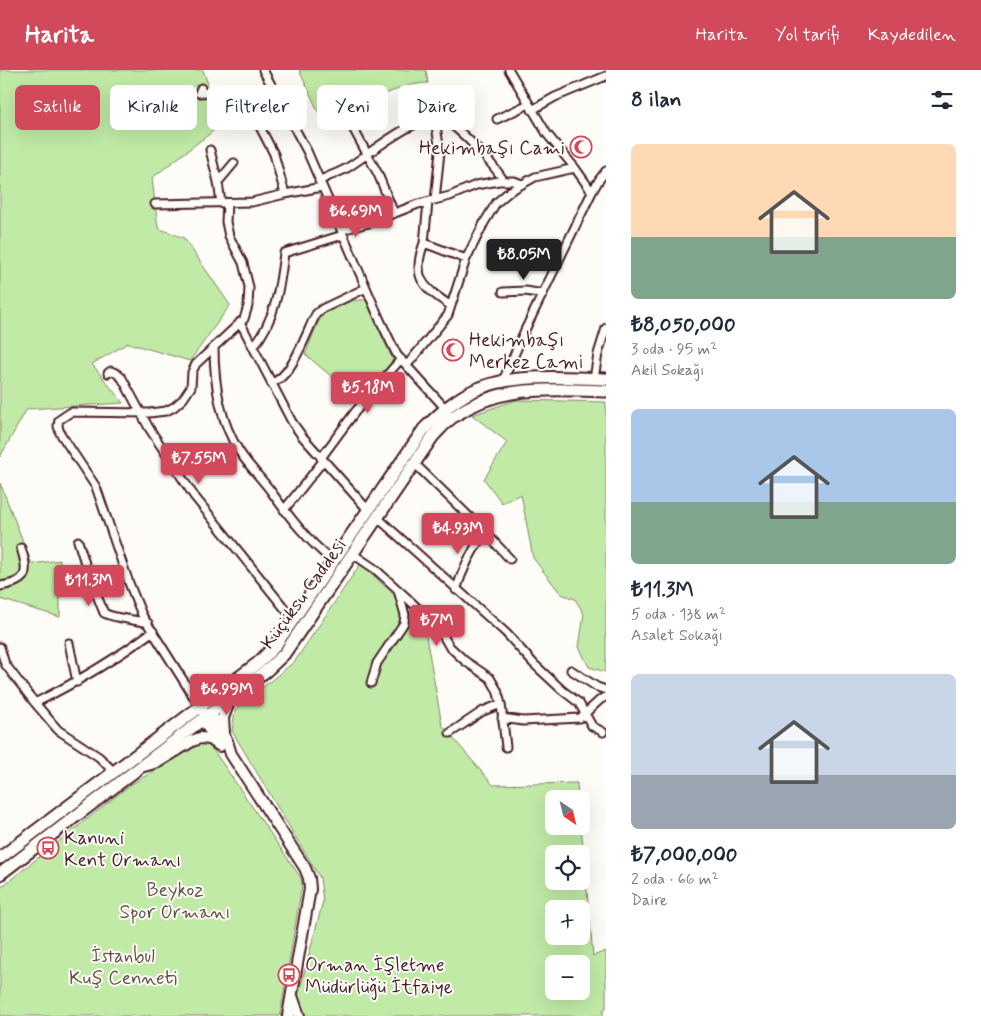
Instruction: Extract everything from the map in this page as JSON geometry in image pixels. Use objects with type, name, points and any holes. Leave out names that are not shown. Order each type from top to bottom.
[{"type":"main road","name":"Küçüksu Caddesi","points":[[0,858],[140,766],[203,712],[244,681],[247,671],[275,646],[334,562],[348,551],[373,514],[424,429],[449,413],[479,388],[512,380],[556,377],[598,383],[606,391]]},
{"type":"main road","points":[[500,395],[502,383]]},
{"type":"main road","name":"Küçüksu Caddesi","points":[[373,514],[415,464],[449,413],[484,399],[514,392],[598,383]]},
{"type":"main road","name":"Küçüksu Caddesi","points":[[0,874],[80,805],[114,772],[203,712],[230,699],[266,672],[284,654],[344,568],[348,551]]},
{"type":"main road","points":[[334,562],[344,568]]},
{"type":"street","points":[[263,70],[307,151],[380,320],[401,359],[449,413]]},
{"type":"street","points":[[510,70],[547,134],[592,192]]},
{"type":"street","points":[[497,119],[606,76]]},
{"type":"street","points":[[201,88],[200,93],[232,91],[241,94],[274,154],[285,194]]},
{"type":"street","points":[[353,130],[378,174],[394,213]]},
{"type":"street","points":[[155,204],[252,202],[320,184],[403,130]]},
{"type":"street","points":[[437,130],[440,152],[424,243],[419,258],[418,274],[424,284],[437,297],[451,306]]},
{"type":"street","points":[[458,130],[492,164],[504,181]]},
{"type":"street","points":[[210,150],[224,203],[229,236],[243,263],[249,287],[248,306],[244,318],[196,364],[192,372],[191,387],[174,407],[166,411],[142,413],[71,412],[59,420],[58,426],[60,433],[96,487],[129,583],[142,614],[203,712],[214,719],[223,743],[306,868],[310,889],[288,1016]]},
{"type":"street","points":[[218,182],[234,163]]},
{"type":"street","points":[[406,365],[448,315],[466,259],[496,203],[510,191],[534,177],[575,168]]},
{"type":"street","points":[[502,383],[592,192],[606,172]]},
{"type":"street","points":[[253,347],[270,322],[281,280],[284,254],[394,213],[476,186],[504,181],[514,181],[522,184]]},
{"type":"street","points":[[424,243],[466,259]]},
{"type":"street","points":[[271,383],[277,381],[287,370],[316,314],[322,309],[366,288]]},
{"type":"street","points":[[503,292],[543,294]]},
{"type":"street","points":[[240,322],[292,422],[322,459],[373,514],[506,633],[534,664],[579,703],[592,726],[603,732]]},
{"type":"street","points":[[598,383],[598,354],[606,328]]},
{"type":"street","points":[[214,347],[214,373],[221,405],[238,450],[305,537],[334,562]]},
{"type":"street","points":[[284,510],[360,406],[401,359]]},
{"type":"street","points":[[108,373],[111,371],[116,372],[122,378],[149,428],[194,496],[294,620]]},
{"type":"street","points":[[415,464],[510,559]]},
{"type":"street","points":[[456,590],[461,573],[472,549],[485,532]]},
{"type":"street","points":[[78,541],[104,613],[110,616],[148,623]]},
{"type":"street","points":[[0,586],[18,582],[24,576],[27,566],[21,548]]},
{"type":"street","points":[[348,551],[375,569],[398,589],[440,630],[449,646],[465,661],[490,678],[497,690],[506,747]]},
{"type":"street","points":[[371,682],[377,663],[404,623],[405,615],[398,589]]},
{"type":"street","points":[[36,703],[77,682],[127,651],[153,631]]},
{"type":"street","points":[[69,643],[77,682]]},
{"type":"street","points":[[0,647],[5,664],[58,730],[99,757],[114,772]]},
{"type":"street","points":[[571,670],[597,687],[606,690]]},
{"type":"street","points":[[502,718],[523,721],[580,718],[601,699],[606,697]]},
{"type":"street","points":[[223,743],[222,724],[225,708],[230,699]]},
{"type":"street","points":[[450,733],[483,710],[500,704]]},
{"type":"street","points":[[140,766],[158,762],[200,738],[223,743]]},
{"type":"street","points":[[292,995],[299,1016]]},
{"type":"green space","points":[[0,70],[203,70],[208,85],[207,130],[214,130],[152,178],[158,228],[184,238],[230,305],[190,361],[128,343],[92,364],[123,403],[27,409],[0,457]]},
{"type":"green space","points":[[299,70],[426,70],[428,83],[398,85],[398,89],[388,93],[388,85],[317,85],[317,109]]},
{"type":"green space","points":[[366,300],[393,360],[359,400],[305,354],[323,314],[338,304]]},
{"type":"green space","points":[[516,400],[606,402],[606,672],[589,667],[579,647],[584,614],[575,599],[561,594],[533,558],[521,494],[502,503],[484,479],[507,442],[472,415]]},
{"type":"green space","points":[[0,483],[32,564],[60,560],[60,617],[0,599]]},
{"type":"green space","points":[[361,563],[424,625],[442,725],[493,785],[577,783],[577,790],[545,790],[545,835],[582,835],[583,845],[545,845],[545,890],[587,890],[588,900],[545,900],[545,945],[590,945],[590,924],[593,956],[606,951],[606,1008],[603,1010],[603,1016],[305,1016],[298,996],[323,901],[320,878],[232,731],[235,710],[295,661]]},
{"type":"green space","name":"Beykoz Spor Ormanı","points":[[200,744],[208,745],[214,751],[301,878],[302,885],[280,1016],[0,1016],[0,888],[130,785]]},
{"type":"place","name":"Hekimbaşı Cami","points":[[581,147]]},
{"type":"place","name":"Hekimbaşı Merkez Cami","points":[[453,350]]},
{"type":"place","name":"Kanuni Kent Ormanı","points":[[48,848]]},
{"type":"place","name":"Orman İşletme Müdürlüğü İtfaiye","points":[[289,975]]},
{"type":"park label","name":"İstanbul Kuş Cenneti","points":[[123,966]]}]
